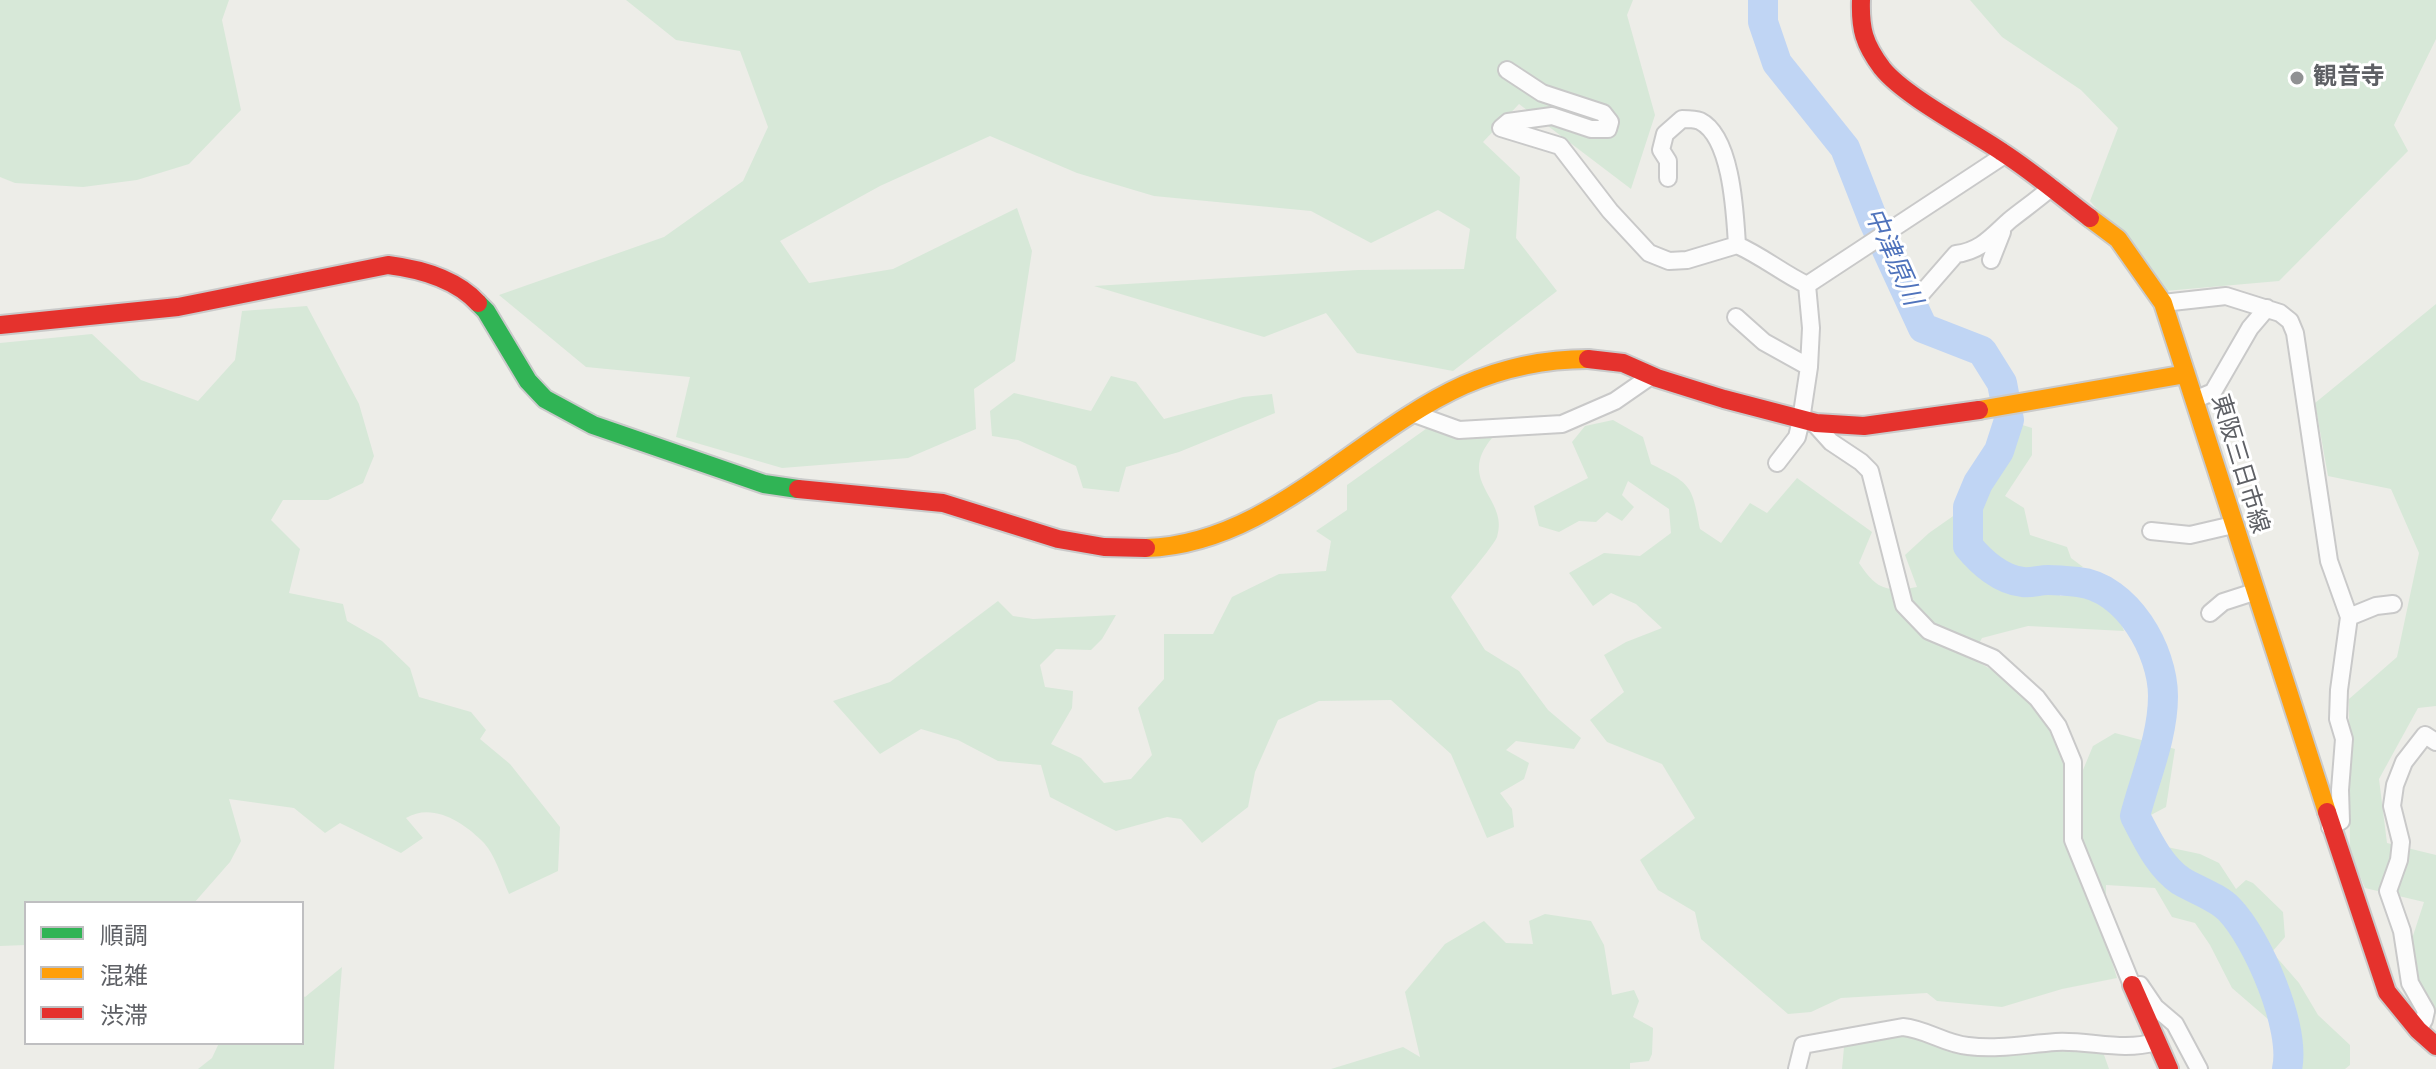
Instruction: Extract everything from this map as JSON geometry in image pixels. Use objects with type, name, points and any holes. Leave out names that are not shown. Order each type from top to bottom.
[{"type":"street","name":"東阪三日市線","points":[[1861,0],[1863,37],[1883,69],[1906,89],[2052,187],[2118,239],[2163,303],[2330,827],[2387,992],[2418,1030],[2436,1046]]},
{"type":"street","points":[[1507,70],[1542,93],[1603,113],[1610,122],[1608,129],[1591,129],[1552,116],[1508,122],[1501,128],[1560,146],[1610,211],[1649,253],[1669,261],[1687,260],[1737,245],[1807,285]]},
{"type":"street","points":[[1668,178],[1668,161],[1661,150],[1665,134],[1682,119],[1698,120],[1710,128],[1721,144],[1735,208],[1737,245]]},
{"type":"street","points":[[1807,285],[2006,154]]},
{"type":"street","points":[[1922,293],[1956,254],[1977,248],[2052,187]]},
{"type":"street","points":[[1991,260],[2002,230]]},
{"type":"street","points":[[0,325],[178,307],[358,269],[388,265],[415,268],[467,291],[486,311],[528,381],[557,407],[593,425],[764,484],[791,490],[940,503],[1038,534],[1095,545],[1172,547],[1218,534],[1283,499],[1412,413],[1460,388],[1534,364],[1604,359],[1651,376],[1807,421],[1866,426],[1978,411],[2186,374]]},
{"type":"street","points":[[1777,463],[1807,421],[1811,328],[1807,285]]},
{"type":"street","points":[[2163,303],[2226,296],[2267,308],[2290,321],[2297,342],[2329,561],[2349,617],[2339,690],[2338,719],[2344,739],[2340,790],[2342,811],[2341,821],[2330,827]]},
{"type":"street","points":[[2194,400],[2213,392],[2250,328],[2267,308]]},
{"type":"street","points":[[1736,317],[1764,342],[1809,367]]},
{"type":"street","points":[[1412,413],[1459,430],[1562,424],[1615,401],[1651,376]]},
{"type":"street","points":[[1807,421],[1870,471],[1904,605],[1929,631],[1993,658],[2037,698],[2058,726],[2073,762],[2073,840],[2155,1042],[2169,1069]]},
{"type":"street","points":[[2151,531],[2190,535],[2233,525]]},
{"type":"street","points":[[2210,613],[2223,602],[2254,592]]},
{"type":"street","points":[[2349,617],[2376,606],[2393,604]]},
{"type":"street","points":[[2418,1030],[2426,1011],[2410,983],[2402,931],[2388,891],[2399,860],[2401,842],[2392,806],[2395,785],[2404,762],[2425,735],[2436,742]]},
{"type":"street","points":[[2132,985],[2140,985],[2155,1007],[2175,1024],[2199,1069]]},
{"type":"street","points":[[1797,1069],[1803,1045],[1903,1027],[1917,1028],[1967,1046],[2008,1048],[2058,1042],[2142,1046],[2155,1042]]},
{"type":"green space","points":[[0,0],[229,0],[222,20],[241,110],[189,164],[137,180],[83,187],[15,183],[0,177]]},
{"type":"green space","points":[[626,0],[1633,0],[1627,15],[1655,115],[1631,189],[1519,104],[1483,142],[1520,177],[1516,238],[1557,291],[1453,371],[1357,353],[1326,313],[1264,337],[1094,286],[1358,270],[1464,269],[1470,229],[1438,210],[1371,243],[1311,211],[1154,196],[1077,173],[990,136],[880,186],[780,241],[809,283],[893,269],[1017,208],[1032,251],[1015,361],[974,389],[976,429],[908,458],[782,468],[676,437],[690,377],[586,367],[499,295],[664,237],[743,181],[768,127],[740,51],[676,40]]},
{"type":"green space","points":[[1970,0],[2436,0],[2436,39],[2394,125],[2408,151],[2279,281],[2165,291],[2090,201],[2118,128],[2081,90],[2002,37]]},
{"type":"green space","points":[[2436,304],[2436,706],[2418,708],[2379,779],[2387,843],[2436,855],[2436,1014],[2430,1010],[2408,951],[2424,902],[2365,888],[2350,852],[2349,699],[2397,657],[2419,553],[2391,489],[2328,476],[2315,403]]},
{"type":"green space","points":[[307,306],[359,404],[374,456],[363,483],[328,500],[283,500],[271,520],[300,549],[289,593],[343,604],[347,621],[382,641],[410,668],[419,697],[471,712],[486,730],[480,739],[510,764],[560,827],[558,871],[509,894],[484,843],[467,828],[437,813],[426,812],[406,818],[423,838],[401,853],[340,823],[325,833],[294,808],[229,799],[241,841],[230,862],[196,901],[24,901],[24,945],[0,946],[0,343],[92,334],[141,380],[198,401],[235,360],[242,311]]},
{"type":"green space","points":[[1111,376],[1136,382],[1164,419],[1243,397],[1272,394],[1275,413],[1179,452],[1126,467],[1119,492],[1083,488],[1076,466],[1018,440],[992,436],[990,411],[1014,393],[1091,411]]},
{"type":"green space","points":[[1613,420],[1643,437],[1651,464],[1688,487],[1700,529],[1721,543],[1750,503],[1767,513],[1797,478],[1872,532],[1859,563],[1871,579],[1890,589],[1917,587],[1905,555],[1929,533],[1986,493],[2016,423],[2032,428],[2032,455],[2005,496],[2024,508],[2030,535],[2067,547],[2071,558],[2083,567],[2053,573],[2060,596],[2091,593],[2114,603],[2124,631],[2028,626],[1982,638],[1971,658],[2027,697],[2080,777],[2093,746],[2115,733],[2175,749],[2166,807],[2149,816],[2149,826],[2162,846],[2200,854],[2219,863],[2236,889],[2246,880],[2253,883],[2283,912],[2285,937],[2272,952],[2299,983],[2318,1015],[2350,1045],[2350,1065],[2345,1069],[2293,1069],[2291,1039],[2232,988],[2195,923],[2172,917],[2155,888],[2106,885],[2105,939],[2117,978],[2062,989],[2002,1007],[1937,1001],[1927,993],[1841,998],[1811,1012],[1788,1014],[1701,939],[1695,912],[1658,890],[1640,860],[1695,818],[1662,764],[1607,742],[1590,720],[1624,692],[1604,655],[1626,642],[1662,628],[1636,604],[1611,593],[1593,606],[1569,573],[1604,553],[1640,556],[1671,533],[1669,509],[1628,481],[1622,495],[1634,507],[1622,521],[1607,512],[1596,522],[1579,521],[1559,532],[1539,526],[1534,506],[1588,478],[1572,442],[1585,426]]},
{"type":"green space","points":[[1430,426],[1461,435],[1492,438],[1482,453],[1479,467],[1496,512],[1499,524],[1497,537],[1451,597],[1485,650],[1519,671],[1548,710],[1581,738],[1574,749],[1516,741],[1506,750],[1529,763],[1524,779],[1500,793],[1512,809],[1514,827],[1487,838],[1451,754],[1391,700],[1319,701],[1278,720],[1255,772],[1248,807],[1202,843],[1181,819],[1167,817],[1116,831],[1050,797],[1041,765],[998,761],[958,740],[921,729],[880,754],[833,701],[890,682],[998,601],[1013,616],[1033,619],[1116,615],[1102,639],[1091,650],[1056,649],[1040,665],[1045,687],[1073,691],[1072,708],[1051,744],[1081,758],[1104,783],[1131,779],[1152,755],[1138,708],[1164,679],[1164,634],[1213,634],[1232,597],[1279,574],[1326,571],[1331,541],[1316,531],[1347,510],[1347,485]]},
{"type":"green space","points":[[1545,914],[1591,921],[1604,945],[1612,995],[1634,990],[1639,1001],[1633,1017],[1653,1028],[1649,1061],[1630,1063],[1630,1069],[1331,1069],[1403,1047],[1420,1057],[1405,992],[1445,944],[1484,921],[1506,943],[1533,944],[1529,921]]},
{"type":"green space","points":[[342,967],[334,1069],[198,1069],[212,1058],[218,1045],[304,1045],[305,997]]},
{"type":"green space","points":[[1904,1032],[1929,1039],[1952,1053],[2022,1055],[2072,1048],[2103,1052],[2109,1069],[1842,1069],[1844,1047]]},
{"type":"waterway","name":"中津原川","points":[[1763,0],[1763,22],[1777,63],[1845,148],[1874,222],[1923,328],[1982,351],[2002,383],[2009,420],[1999,451],[1978,483],[1968,507],[1968,546],[1992,569],[2015,581],[2063,581],[2096,586],[2126,608],[2149,641],[2161,678],[2162,711],[2157,742],[2135,816],[2166,868],[2181,881],[2229,909],[2252,941],[2280,1008],[2286,1031],[2287,1069]]},
{"type":"traffic: fast","points":[[478,303],[486,311],[528,381],[545,399],[593,425],[764,484],[798,489]]},
{"type":"traffic: slow","points":[[2090,218],[2118,239],[2163,303],[2327,812]]},
{"type":"traffic: slow","points":[[1146,548],[1191,542],[1233,528],[1273,507],[1387,430],[1464,385],[1525,366],[1588,359]]},
{"type":"traffic: slow","points":[[1979,410],[2186,374]]},
{"type":"traffic: jam","points":[[1861,0],[1862,28],[1867,44],[1892,79],[2036,176],[2090,218]]},
{"type":"traffic: jam","points":[[0,325],[178,307],[388,265],[437,276],[478,303]]},
{"type":"traffic: jam","points":[[1588,359],[1623,363],[1657,378],[1724,399],[1816,423],[1864,426],[1979,410]]},
{"type":"traffic: jam","points":[[798,489],[943,503],[1058,539],[1104,547],[1146,548]]},
{"type":"traffic: jam","points":[[2327,812],[2387,992],[2418,1030],[2436,1046]]},
{"type":"traffic: jam","points":[[2132,985],[2169,1069]]},
{"type":"place","name":"観音寺","points":[[2297,78]]}]
